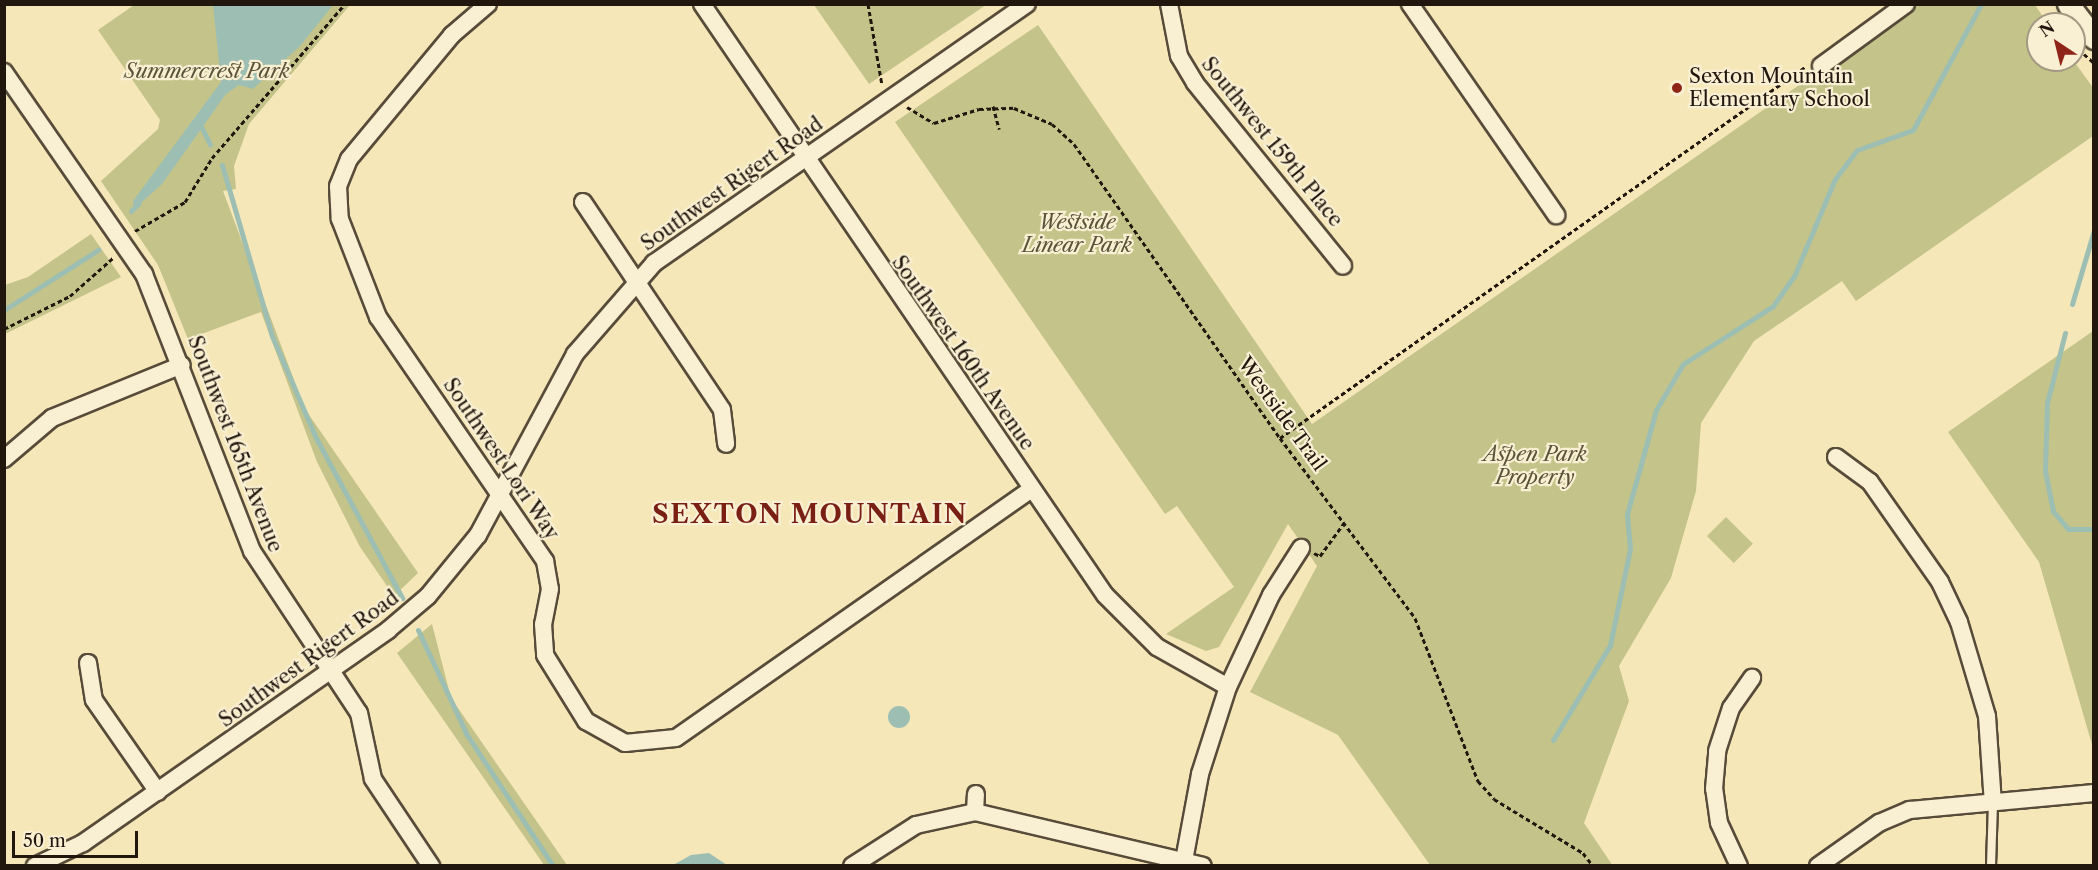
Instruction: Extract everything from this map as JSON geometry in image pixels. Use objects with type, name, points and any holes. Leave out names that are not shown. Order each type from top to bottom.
[{"type":"street","name":"Southwest Lori Way","points":[[488,4],[452,35],[349,159],[338,186],[340,219],[378,317],[503,496],[545,561],[550,589],[543,624],[545,655],[556,676],[598,731],[640,745],[676,738],[1032,489]]},
{"type":"street","name":"Southwest 160th Avenue","points":[[702,4],[803,158],[1105,595],[1157,647],[1228,687]]},
{"type":"street","name":"Southwest Rigert Road","points":[[35,866],[83,843],[158,792],[331,672],[428,596],[503,496],[569,363],[637,281],[687,237],[1027,4]]},
{"type":"street","name":"Southwest 159th Place","points":[[1169,4],[1179,56],[1195,83],[1343,266]]},
{"type":"street","points":[[1410,4],[1556,215]]},
{"type":"street","points":[[1813,66],[1906,4]]},
{"type":"street","points":[[2068,4],[2094,38]]},
{"type":"street","name":"Southwest 165th Avenue","points":[[4,72],[144,274],[182,365],[252,551],[359,712],[373,780],[431,866]]},
{"type":"street","points":[[582,202],[722,410],[726,444]]},
{"type":"street","points":[[4,459],[52,418],[182,365]]},
{"type":"street","points":[[1836,457],[1870,482],[1940,582],[1959,622],[1987,716],[1993,803]]},
{"type":"street","points":[[1184,864],[1200,774],[1228,687],[1271,595],[1301,548]]},
{"type":"street","points":[[88,663],[94,700],[158,792]]},
{"type":"street","points":[[1739,866],[1719,823],[1714,789],[1718,751],[1731,708],[1752,678]]},
{"type":"street","points":[[1818,866],[1880,824],[1910,810],[2094,793]]},
{"type":"street","points":[[975,812],[976,794]]},
{"type":"street","points":[[852,866],[916,825],[975,812],[1184,864],[1203,866]]},
{"type":"lane","points":[[1991,866],[1993,803]]},
{"type":"path","points":[[132,232],[185,202],[212,158],[345,4]]},
{"type":"path","points":[[868,4],[884,84],[872,91],[881,104]]},
{"type":"path","points":[[1280,438],[1813,66]]},
{"type":"path","name":"Westside Trail","points":[[881,104],[890,117],[908,107],[919,119],[934,123],[993,106],[1040,117],[1074,144],[1280,438],[1344,523],[1427,641],[1478,781],[1527,822],[1572,847],[1593,866]]},
{"type":"path","points":[[993,106],[999,129]]},
{"type":"path","points":[[4,329],[64,299],[111,260]]},
{"type":"path","points":[[1301,548],[1320,556],[1344,523]]},
{"type":"green space","name":"Summercrest Park","points":[[134,5],[350,5],[249,124],[234,166],[236,189],[223,191],[305,409],[418,573],[394,596],[360,547],[317,462],[261,312],[188,339],[158,265],[101,181],[158,129],[160,120],[98,30]]},
{"type":"green space","points":[[814,5],[986,5],[869,84]]},
{"type":"green space","points":[[1914,5],[2035,5],[2040,12],[2026,12],[2026,72],[2082,72],[2094,89],[2093,136],[1856,301],[1842,281],[1754,341],[1701,423],[1696,491],[1671,578],[1619,666],[1629,701],[1584,823],[1613,866],[1430,865],[1338,735],[1250,692],[1317,566],[1288,524],[1219,647],[1206,651],[1166,634],[1234,587],[1177,506],[1165,514],[895,122],[1038,25],[1312,424]]},
{"type":"green space","points":[[91,234],[121,277],[5,334],[5,285],[28,277]]},
{"type":"green space","points":[[2093,331],[2093,748],[2039,562],[1948,432]]},
{"type":"green space","points":[[1726,517],[1753,544],[1734,563],[1707,536]]},
{"type":"green space","points":[[432,624],[451,698],[567,865],[544,865],[397,653]]},
{"type":"water","points":[[213,5],[333,5],[300,46],[253,89],[239,85],[226,94],[162,184],[134,209],[133,201],[221,82]]},
{"type":"water","points":[[899,706],[907,709],[910,717],[907,725],[899,728],[891,725],[888,717],[891,709]]},
{"type":"water","points":[[709,853],[727,865],[673,865],[691,855]]},
{"type":"waterway","points":[[1553,740],[1610,645],[1630,549],[1627,514],[1656,410],[1683,364],[1773,306],[1795,274],[1835,179],[1857,150],[1913,130],[1981,4]]},
{"type":"waterway","points":[[199,122],[210,145]]},
{"type":"waterway","points":[[222,165],[272,336],[316,438],[402,598]]},
{"type":"waterway","points":[[131,211],[139,203]]},
{"type":"waterway","points":[[2072,304],[2094,230]]},
{"type":"waterway","points":[[4,310],[98,250]]},
{"type":"waterway","points":[[2065,333],[2047,403],[2045,471],[2053,511],[2068,529],[2094,529]]},
{"type":"waterway","points":[[418,630],[467,735],[553,866]]},
{"type":"place","name":"Sexton Mountain Elementary School","points":[[1677,88]]},
{"type":"district","name":"SEXTON MOUNTAIN","points":[[810,515]]},
{"type":"park label","name":"Westside Linear Park","points":[[1077,234]]},
{"type":"park label","name":"Aspen Park Property","points":[[1535,466]]}]
